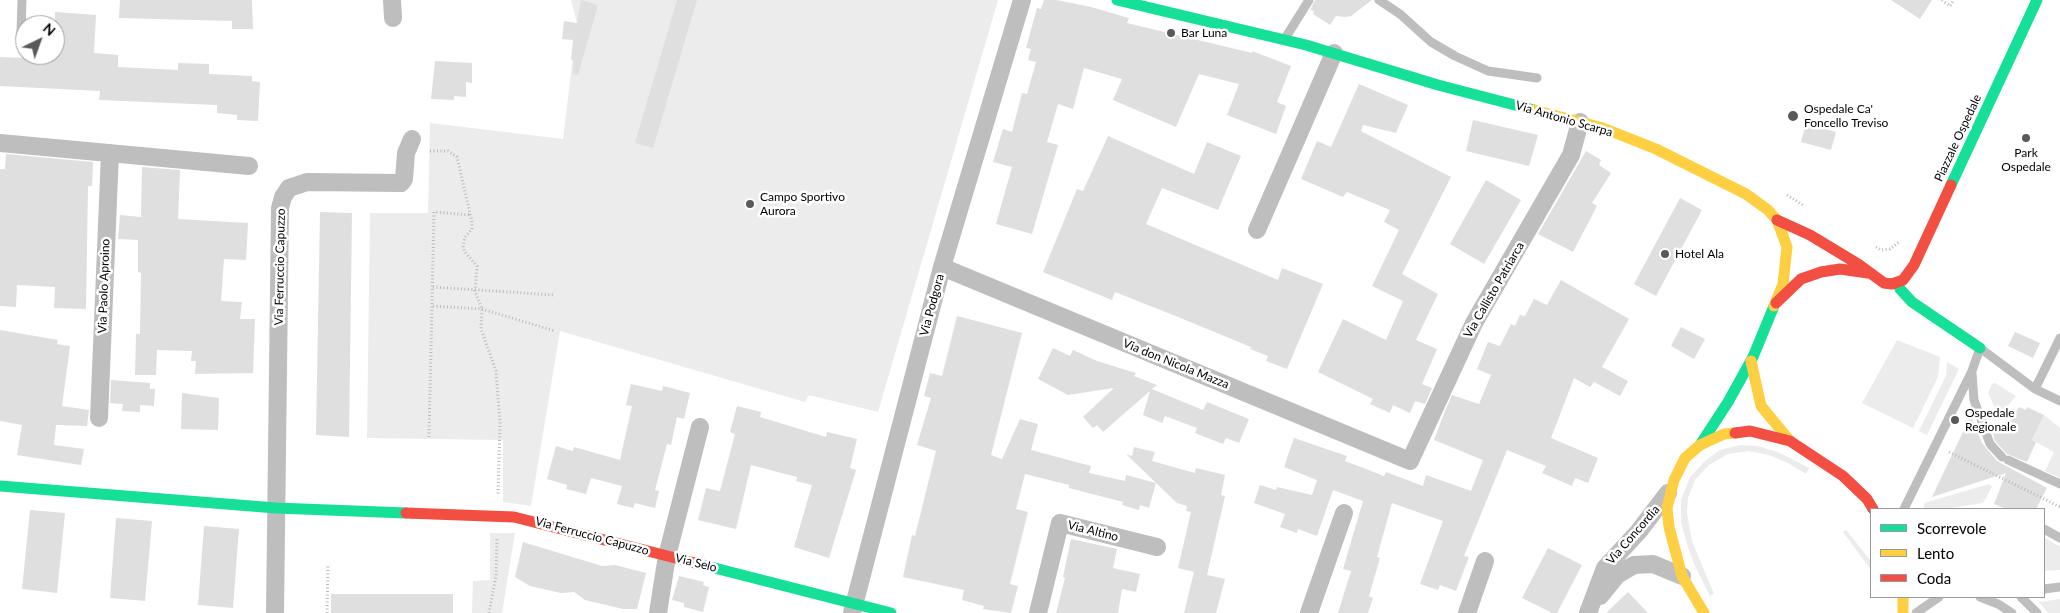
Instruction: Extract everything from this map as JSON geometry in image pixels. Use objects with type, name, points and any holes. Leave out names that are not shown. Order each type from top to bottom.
[{"type":"street","points":[[392,0],[393,18]]},
{"type":"street","name":"Via Podgora","points":[[853,608],[942,268],[1022,0]]},
{"type":"street","name":"Via Antonio Scarpa","points":[[1117,0],[1148,10],[1284,39],[1438,85],[1580,122],[1641,143],[1700,171],[1746,194],[1768,210],[1777,220]]},
{"type":"street","name":"Piazzale Ospedale","points":[[1898,283],[1908,276],[1914,265],[2037,0]]},
{"type":"street","points":[[1257,230],[1334,53]]},
{"type":"street","name":"Via Callisto Patriarca","points":[[1410,461],[1474,323],[1571,155],[1580,122]]},
{"type":"street","name":"Via Ferruccio Capuzzo","points":[[276,508],[280,208],[283,197],[289,188],[307,182],[401,183],[404,179],[406,153],[412,139]]},
{"type":"street","points":[[0,143],[249,166]]},
{"type":"street","name":"Via Paolo Aproino","points":[[99,418],[110,153]]},
{"type":"street","points":[[1777,220],[1810,235],[1858,264],[1868,274],[1884,283],[1898,283],[1900,289],[1912,302],[1980,348]]},
{"type":"street","points":[[1704,613],[1682,576],[1669,527],[1667,508],[1671,488],[1685,458],[1700,445],[1728,402],[1751,361],[1776,303],[1783,284],[1787,247],[1777,220]]},
{"type":"street","points":[[1787,247],[1798,239],[1810,235]]},
{"type":"street","name":"Via don Nicola Mazza","points":[[942,268],[1410,461]]},
{"type":"street","points":[[1776,303],[1801,279],[1820,272],[1840,269],[1868,274]]},
{"type":"street","points":[[1751,361],[1761,406],[1773,423],[1790,441],[1843,476],[1867,499],[1872,508]]},
{"type":"street","name":"Via Selo","points":[[700,427],[667,556],[853,608]]},
{"type":"street","points":[[1700,445],[1724,434],[1750,431],[1790,441]]},
{"type":"street","name":"Via Ferruccio Capuzzo","points":[[0,486],[276,508],[514,517],[667,556]]},
{"type":"street","name":"Via Concordia","points":[[1588,613],[1606,568],[1654,514],[1671,488]]},
{"type":"street","points":[[275,613],[276,508]]},
{"type":"street","points":[[1310,613],[1344,513]]},
{"type":"street","name":"Via Altino","points":[[1038,613],[1060,523],[1157,547]]},
{"type":"street","points":[[658,613],[667,556]]},
{"type":"street","points":[[1467,613],[1485,561]]},
{"type":"street","name":"Via Concordia","points":[[1588,613],[1618,575],[1634,565],[1653,564],[1682,576]]},
{"type":"street","points":[[1903,598],[1903,613]]},
{"type":"street","points":[[853,608],[891,613]]},
{"type":"lane","points":[[22,0],[22,15]]},
{"type":"lane","points":[[1284,39],[1309,0]]},
{"type":"lane","points":[[1379,0],[1400,14],[1431,42],[1455,56],[1488,71],[1537,78]]},
{"type":"lane","points":[[2035,389],[2060,338]]},
{"type":"lane","points":[[1904,508],[1972,371],[1980,348],[2035,389],[2060,401]]},
{"type":"lane","points":[[1972,371],[1974,400],[1990,444],[2005,459],[2060,484]]},
{"type":"lane","points":[[2045,530],[2060,538]]},
{"type":"lane","points":[[2045,589],[2060,587]]},
{"type":"lane","points":[[1916,613],[1938,598]]},
{"type":"lane","points":[[1983,598],[1998,604],[2012,613]]},
{"type":"lane","points":[[2023,598],[2037,613]]},
{"type":"path","points":[[1942,0],[1950,6],[1954,0]]},
{"type":"path","points":[[430,151],[448,151],[457,157],[473,226],[463,241],[463,246],[464,251],[478,266],[475,291],[482,308],[481,329],[497,376],[500,423],[498,495]]},
{"type":"path","points":[[429,437],[434,212],[470,215]]},
{"type":"path","points":[[433,287],[554,295]]},
{"type":"path","points":[[433,306],[482,308],[555,331]]},
{"type":"path","points":[[1946,450],[2060,507]]},
{"type":"path","points":[[489,613],[496,576],[497,538]]},
{"type":"path","points":[[327,613],[328,564]]},
{"type":"shaded area","name":"Campo Sportivo Aurora","points":[[571,0],[998,0],[878,412],[809,395],[805,402],[560,331],[531,506],[503,502],[503,440],[367,438],[370,213],[428,213],[430,123],[563,139],[577,23]]},
{"type":"shaded area","points":[[1897,340],[1940,357],[1938,377],[1913,428],[1862,403]]},
{"type":"shaded area","points":[[1947,362],[1959,369],[1927,435],[1919,431],[1946,376]]},
{"type":"shaded area","points":[[1995,383],[2016,396],[1999,416],[1988,393],[1992,384]]},
{"type":"shaded area","points":[[2044,415],[2060,428],[2060,478],[2045,471],[2054,452],[2032,440]]},
{"type":"shaded area","points":[[1740,445],[1758,446],[1780,453],[1809,468],[1806,474],[1788,463],[1769,455],[1749,451],[1728,454],[1709,465],[1695,480],[1688,498],[1687,513],[1692,541],[1714,594],[1710,596],[1694,564],[1686,541],[1681,522],[1681,500],[1690,477],[1705,461],[1720,450]]},
{"type":"shaded area","points":[[1989,484],[1992,487],[1983,503],[1950,508],[1924,508],[1924,503]]},
{"type":"shaded area","points":[[1846,530],[1870,560],[1870,569],[1843,532]]},
{"type":"shaded area","points":[[490,533],[515,533],[502,613],[472,613],[473,581],[490,580]]},
{"type":"shaded area","points":[[2045,538],[2060,547],[2060,570],[2045,571]]},
{"type":"shaded area","points":[[2060,599],[2060,613],[2048,613],[2039,602]]},
{"type":"building","points":[[120,0],[252,0],[253,29],[232,29],[232,21],[119,18]]},
{"type":"building","points":[[581,0],[598,5],[578,75],[573,74],[573,60],[571,60],[573,40],[562,39],[564,21],[577,23]]},
{"type":"building","points":[[677,0],[697,0],[653,148],[635,143]]},
{"type":"building","points":[[1044,0],[1057,0],[1091,7],[1129,18],[1127,23],[1252,53],[1252,51],[1291,66],[1277,102],[1286,106],[1276,134],[1227,115],[1239,84],[1199,74],[1176,127],[1113,100],[1122,79],[1084,68],[1073,109],[1058,104],[1047,142],[1058,145],[1032,234],[996,224],[1012,167],[993,162],[1003,129],[1012,132],[1022,93],[1027,94],[1036,62],[1028,60],[1031,49],[1026,48],[1037,8],[1041,9]]},
{"type":"building","points":[[1315,0],[1372,0],[1351,16],[1336,16],[1330,25],[1313,14],[1314,11],[1310,10]]},
{"type":"building","points":[[1891,0],[1932,0],[1920,19]]},
{"type":"building","points":[[55,12],[96,15],[94,53],[118,55],[118,67],[178,70],[178,63],[209,64],[209,74],[252,76],[252,81],[260,82],[258,121],[237,120],[237,115],[217,113],[217,105],[99,100],[100,91],[0,86],[0,57],[15,58],[15,65],[65,65],[65,15],[55,15]]},
{"type":"building","points":[[435,61],[472,63],[472,83],[466,82],[466,97],[454,96],[454,100],[431,99]]},
{"type":"building","points":[[1359,84],[1408,105],[1396,133],[1363,125],[1361,131],[1451,177],[1402,274],[1438,294],[1416,340],[1437,349],[1422,384],[1432,388],[1425,404],[1415,401],[1410,413],[1393,405],[1390,413],[1370,404],[1373,399],[1318,372],[1343,319],[1386,340],[1403,301],[1372,286],[1399,230],[1384,222],[1390,210],[1347,192],[1343,197],[1301,179],[1317,141],[1331,147]]},
{"type":"building","points":[[1473,120],[1538,135],[1529,166],[1466,151]]},
{"type":"building","points":[[1806,124],[1836,132],[1831,150],[1801,142]]},
{"type":"building","points":[[1108,136],[1194,174],[1207,142],[1241,156],[1218,210],[1162,188],[1146,224],[1278,280],[1282,268],[1323,284],[1287,369],[1266,361],[1268,356],[1250,349],[1251,347],[1178,317],[1115,292],[1112,300],[1043,272],[1077,189],[1083,191]]},
{"type":"building","points":[[1586,151],[1601,160],[1599,165],[1611,173],[1592,203],[1597,206],[1573,252],[1538,234]]},
{"type":"building","points":[[6,154],[93,162],[92,186],[88,186],[86,309],[54,308],[55,287],[17,285],[16,307],[0,306],[0,169],[5,169]]},
{"type":"building","points":[[142,167],[180,170],[178,219],[248,223],[246,260],[224,259],[221,301],[242,302],[240,319],[255,319],[253,373],[195,374],[196,361],[191,361],[192,351],[157,350],[156,375],[135,375],[136,334],[140,334],[141,273],[138,272],[138,240],[118,239],[120,215],[141,217]]},
{"type":"building","points":[[1486,180],[1521,200],[1484,264],[1450,244]]},
{"type":"building","points":[[1680,198],[1702,210],[1656,296],[1634,284]]},
{"type":"building","points":[[320,212],[352,213],[349,437],[316,435]]},
{"type":"building","points":[[1561,280],[1629,319],[1602,367],[1628,381],[1620,396],[1594,382],[1590,387],[1574,378],[1551,438],[1598,458],[1588,483],[1575,478],[1572,486],[1542,473],[1546,466],[1507,450],[1464,556],[1469,557],[1456,591],[1440,585],[1438,590],[1420,584],[1443,521],[1392,503],[1377,557],[1380,558],[1369,596],[1373,598],[1368,613],[1338,613],[1351,571],[1343,569],[1363,501],[1333,490],[1317,536],[1298,529],[1297,533],[1280,527],[1285,514],[1254,503],[1260,485],[1276,490],[1277,487],[1312,495],[1317,480],[1284,467],[1294,438],[1347,456],[1345,461],[1384,476],[1386,472],[1423,486],[1426,475],[1471,491],[1483,460],[1434,440],[1445,411],[1452,395],[1479,404],[1491,375],[1477,369],[1488,342],[1500,346],[1511,324],[1515,326],[1520,315],[1525,316],[1534,299],[1547,305]]},
{"type":"building","points":[[957,316],[1022,333],[991,455],[1002,459],[1020,419],[1038,424],[1031,450],[1091,466],[1089,473],[1125,481],[1126,475],[1156,483],[1149,508],[1140,505],[1139,510],[1122,505],[1123,502],[1069,488],[1069,485],[1025,474],[1016,509],[1028,512],[1010,584],[1018,586],[1011,613],[983,609],[984,606],[962,600],[964,590],[903,577],[912,535],[915,536],[936,451],[917,445],[931,398],[924,396],[930,373],[942,376]]},
{"type":"building","points":[[1681,327],[1705,339],[1694,359],[1671,346]]},
{"type":"building","points":[[0,330],[58,340],[57,344],[70,346],[62,406],[89,410],[87,426],[56,425],[54,445],[84,449],[81,465],[17,455],[22,425],[0,421]]},
{"type":"building","points":[[2015,332],[2040,343],[2033,358],[2008,346]]},
{"type":"building","points":[[1053,348],[1070,356],[1073,350],[1097,361],[1136,373],[1134,376],[1157,385],[1152,389],[1203,410],[1207,402],[1249,419],[1239,443],[1226,438],[1223,444],[1195,433],[1197,428],[1165,416],[1162,423],[1143,415],[1150,391],[1103,432],[1097,425],[1093,428],[1083,417],[1114,388],[1068,395],[1038,379]]},
{"type":"building","points":[[111,380],[150,383],[150,389],[155,389],[154,406],[140,405],[140,412],[122,411],[123,404],[110,403]]},
{"type":"building","points":[[631,384],[662,391],[663,386],[690,393],[684,419],[677,417],[671,445],[667,444],[655,490],[659,491],[655,508],[635,503],[633,508],[617,504],[622,486],[591,478],[586,494],[566,489],[567,485],[547,479],[556,446],[573,451],[574,447],[620,460],[632,406],[626,405]]},
{"type":"building","points":[[182,393],[219,398],[218,430],[181,429]]},
{"type":"building","points":[[737,406],[761,412],[760,417],[826,437],[827,432],[857,439],[850,468],[856,470],[829,558],[794,547],[812,485],[796,481],[797,477],[751,465],[736,529],[698,520],[706,488],[720,491],[735,434],[730,432]]},
{"type":"building","points":[[2019,407],[2026,410],[2027,407],[2044,415],[2032,440],[2036,442],[2027,462],[2007,454],[1995,441],[1993,434],[2013,417]]},
{"type":"building","points":[[1971,415],[1982,443],[1997,461],[2047,488],[2037,508],[2004,508],[1994,504],[2006,473],[1932,497]]},
{"type":"building","points":[[1134,447],[1155,452],[1152,461],[1195,473],[1196,468],[1225,475],[1221,495],[1225,496],[1207,575],[1225,579],[1216,613],[1184,613],[1194,572],[1178,568],[1191,512],[1186,511],[1187,506],[1177,503],[1126,454],[1132,456]]},
{"type":"building","points":[[30,510],[65,513],[57,593],[22,589]]},
{"type":"building","points":[[116,518],[152,521],[145,601],[110,598]]},
{"type":"building","points":[[204,526],[239,529],[233,608],[198,605]]},
{"type":"building","points":[[1071,539],[1117,549],[1113,568],[1140,574],[1136,592],[1122,589],[1118,613],[1056,613],[1065,578],[1063,577]]},
{"type":"building","points":[[523,542],[602,566],[615,565],[646,573],[637,609],[623,609],[585,600],[574,592],[561,593],[530,586],[515,577]]},
{"type":"building","points":[[1548,548],[1582,565],[1557,613],[1552,613],[1522,598]]},
{"type":"building","points":[[679,576],[704,582],[703,585],[709,587],[703,612],[684,607],[684,603],[672,600]]},
{"type":"building","points":[[1628,592],[1648,613],[1606,613]]},
{"type":"building","points":[[331,594],[453,594],[453,613],[331,613]]},
{"type":"traffic: fast","points":[[1117,0],[1306,45],[1438,85],[1534,110]]},
{"type":"traffic: fast","points":[[1951,185],[2037,0]]},
{"type":"traffic: fast","points":[[1898,283],[1900,289],[1912,302],[1980,348]]},
{"type":"traffic: fast","points":[[1700,445],[1728,402],[1753,357],[1774,306]]},
{"type":"traffic: fast","points":[[0,486],[276,508],[406,513]]},
{"type":"traffic: fast","points":[[695,563],[891,613]]},
{"type":"traffic: slow","points":[[1534,110],[1603,128],[1656,149],[1746,194],[1768,210],[1777,220],[1787,247],[1783,284],[1774,306]]},
{"type":"traffic: slow","points":[[1751,361],[1761,406],[1790,441]]},
{"type":"traffic: slow","points":[[1704,613],[1682,576],[1669,527],[1667,508],[1674,480],[1685,458],[1700,445],[1724,434],[1735,433]]},
{"type":"traffic: slow","points":[[1903,598],[1903,613]]},
{"type":"traffic: jam","points":[[1777,220],[1810,235],[1858,264],[1884,283],[1892,284],[1903,280],[1914,265],[1951,185]]},
{"type":"traffic: jam","points":[[1776,303],[1801,279],[1821,272],[1840,269],[1868,273]]},
{"type":"traffic: jam","points":[[1735,433],[1750,431],[1790,441],[1843,476],[1867,499],[1872,508]]},
{"type":"traffic: jam","points":[[406,513],[514,517],[695,563]]},
{"type":"place","name":"Bar Luna","points":[[1171,33]]},
{"type":"place","name":"Ospedale Ca' Foncello Treviso","points":[[1793,116]]},
{"type":"place","name":"Park Ospedale","points":[[2026,138]]},
{"type":"place","name":"Campo Sportivo Aurora","points":[[750,204]]},
{"type":"place","name":"Hotel Ala","points":[[1665,254]]},
{"type":"place","name":"Ospedale Regionale","points":[[1955,420]]}]
